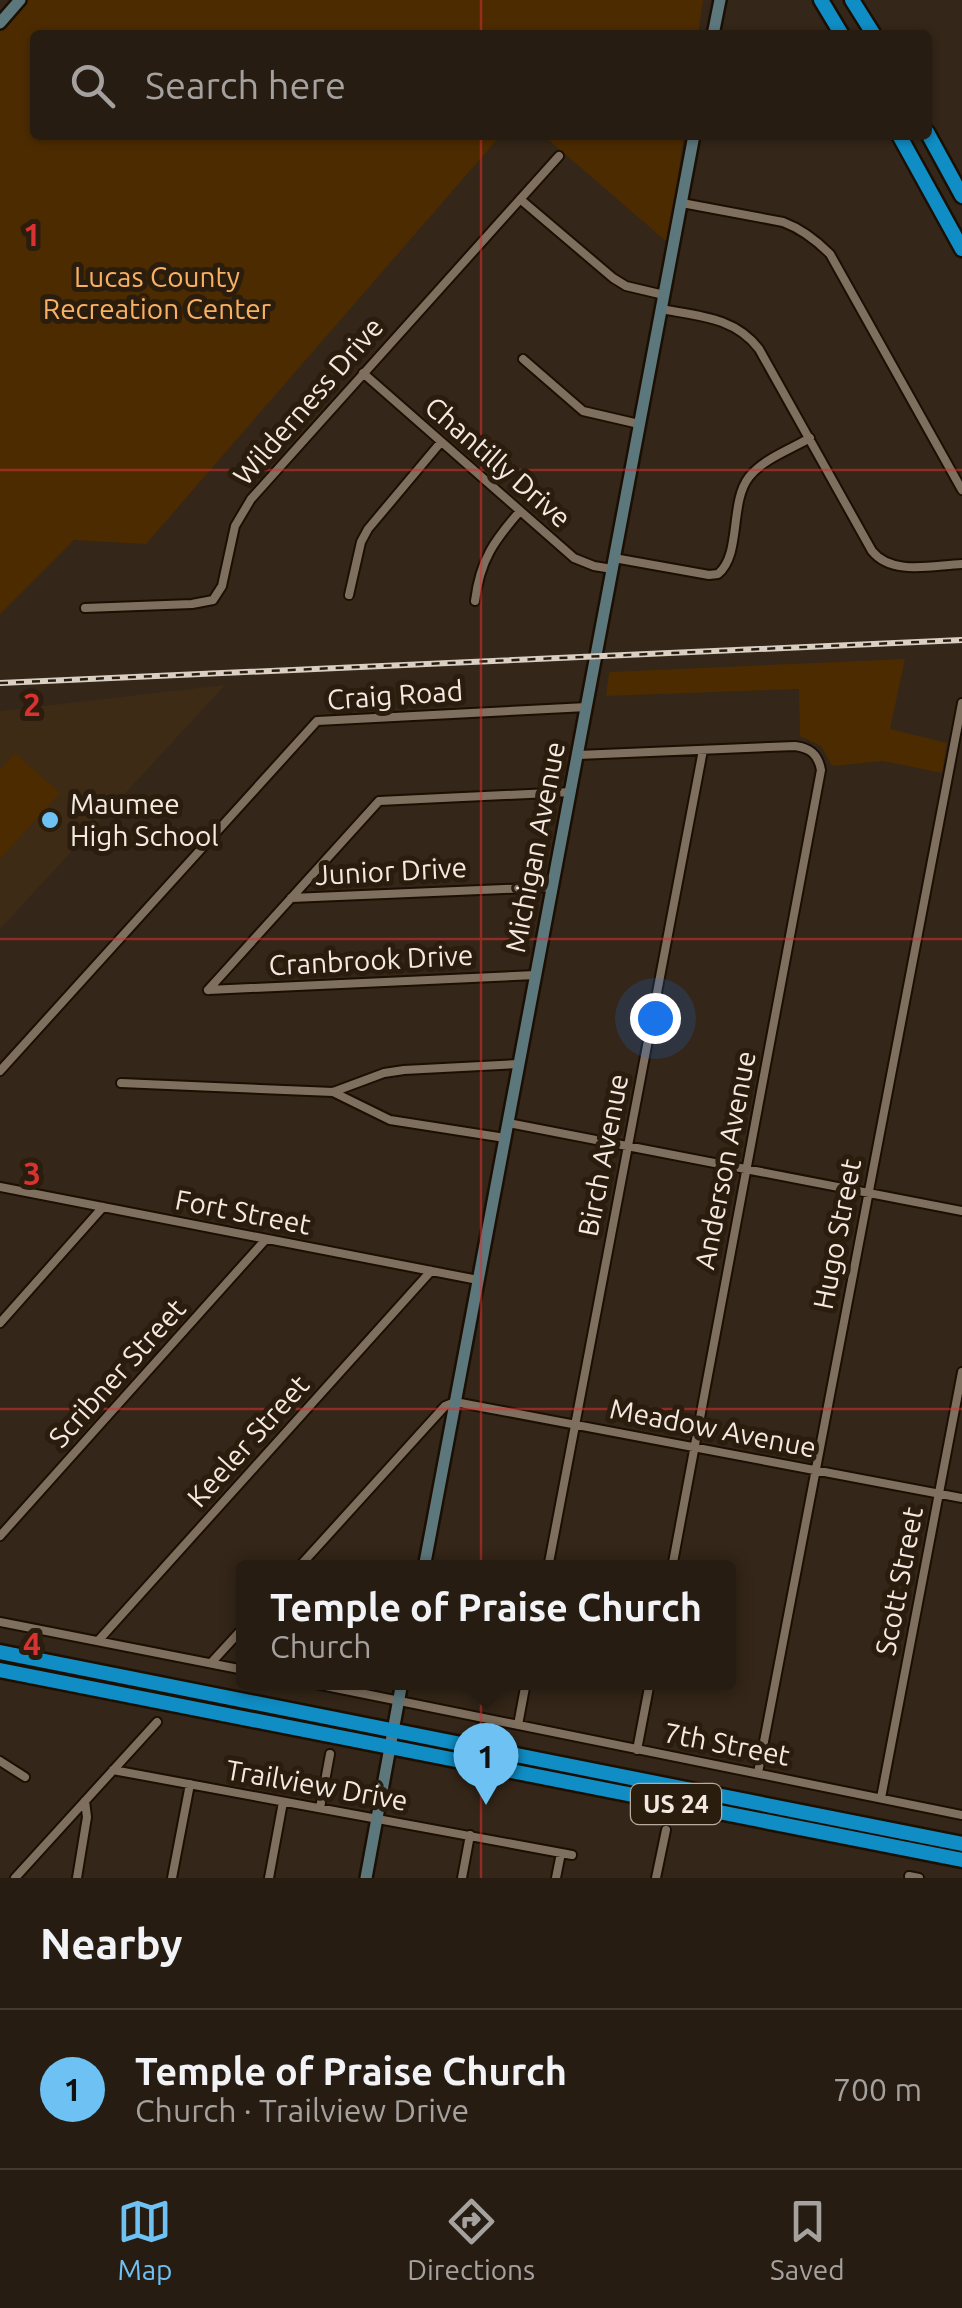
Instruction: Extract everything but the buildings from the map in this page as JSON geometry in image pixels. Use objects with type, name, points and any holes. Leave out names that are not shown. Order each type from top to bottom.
[{"type":"highway","points":[[820,0],[839,30]]},
{"type":"highway","points":[[852,0],[871,30]]},
{"type":"highway","points":[[902,140],[962,249]]},
{"type":"highway","points":[[931,140],[962,196]]},
{"type":"highway","name":"US 24","points":[[0,1652],[962,1844]]},
{"type":"highway","name":"US 24","points":[[0,1670],[962,1860]]},
{"type":"street","points":[[715,30],[720,0]]},
{"type":"street","points":[[1,19],[13,2]]},
{"type":"street","name":"Michigan Avenue","points":[[425,1560],[693,140]]},
{"type":"street","name":"Wilderness Drive","points":[[85,608],[213,600],[222,586],[235,526],[242,512],[559,156]]},
{"type":"street","points":[[520,199],[613,278],[626,286],[664,295]]},
{"type":"street","points":[[682,203],[783,222],[815,239],[830,254],[962,490]]},
{"type":"street","points":[[661,309],[716,319],[743,331],[759,349],[880,560],[894,567],[962,564]]},
{"type":"street","points":[[522,359],[583,411],[640,424]]},
{"type":"street","name":"Chantilly Drive","points":[[362,374],[574,558],[594,566],[613,564],[718,574],[727,564],[749,476],[810,438]]},
{"type":"street","points":[[349,595],[361,542],[368,529],[441,442]]},
{"type":"street","points":[[476,601],[477,583],[490,549],[520,511]]},
{"type":"street","name":"Hugo Street","points":[[758,1774],[962,704]]},
{"type":"street","name":"Craig Road","points":[[0,1071],[318,721],[587,707]]},
{"type":"street","name":"Anderson Avenue","points":[[674,1560],[821,770],[820,760],[808,749],[795,746],[703,750]]},
{"type":"street","points":[[578,755],[703,750]]},
{"type":"street","name":"Birch Avenue","points":[[549,1560],[703,750]]},
{"type":"street","points":[[290,898],[379,801],[571,792]]},
{"type":"street","name":"Junior Drive","points":[[290,898],[553,886]]},
{"type":"street","name":"Cranbrook Drive","points":[[290,898],[208,990],[536,975]]},
{"type":"street","points":[[121,1083],[333,1092],[384,1073],[519,1064]]},
{"type":"street","points":[[333,1092],[390,1120],[505,1138]]},
{"type":"street","points":[[508,1123],[962,1211]]},
{"type":"street","name":"Fort Street","points":[[0,1188],[478,1280]]},
{"type":"street","points":[[0,1322],[103,1207]]},
{"type":"street","name":"Scribner Street","points":[[0,1536],[266,1239]]},
{"type":"street","name":"Keeler Street","points":[[98,1641],[431,1271]]},
{"type":"street","name":"Scott Street","points":[[881,1798],[962,1372]]},
{"type":"street","points":[[305,1560],[446,1406],[455,1402]]},
{"type":"street","name":"Meadow Avenue","points":[[455,1402],[962,1498]]},
{"type":"street","points":[[0,1622],[236,1668]]},
{"type":"street","points":[[211,1663],[236,1636]]},
{"type":"street","name":"7th Street","points":[[345,1690],[962,1815]]},
{"type":"street","points":[[366,1878],[401,1690]]},
{"type":"street","points":[[518,1726],[525,1690]]},
{"type":"street","points":[[637,1750],[648,1690]]},
{"type":"street","points":[[16,1878],[156,1722]]},
{"type":"street","points":[[320,1808],[330,1754]]},
{"type":"street","points":[[0,1760],[25,1777]]},
{"type":"street","name":"Trailview Drive","points":[[114,1770],[572,1854]]},
{"type":"street","points":[[172,1878],[190,1784]]},
{"type":"street","points":[[77,1878],[87,1816],[85,1802]]},
{"type":"street","points":[[268,1878],[283,1802]]},
{"type":"street","points":[[656,1878],[666,1830]]},
{"type":"street","points":[[462,1878],[470,1835]]},
{"type":"street","points":[[556,1878],[561,1852]]},
{"type":"shaded area","name":"Maumee High School","points":[[225,685],[0,929],[0,711]]},
{"type":"green space","name":"Lucas County Recreation Center","points":[[27,0],[703,0],[699,30],[30,30],[30,140],[497,140],[146,544],[74,540],[0,614],[0,31]]},
{"type":"green space","points":[[549,140],[683,140],[668,243]]},
{"type":"green space","points":[[905,659],[890,729],[947,743],[942,773],[883,761],[832,766],[821,746],[800,736],[799,689],[606,696],[609,672]]},
{"type":"green space","points":[[15,753],[60,793],[0,859],[0,770]]},
{"type":"railway","points":[[0,683],[962,640]]},
{"type":"place","name":"Maumee High School","points":[[50,820]]},
{"type":"place","name":"Temple of Praise Church","points":[[486,1805]]}]
